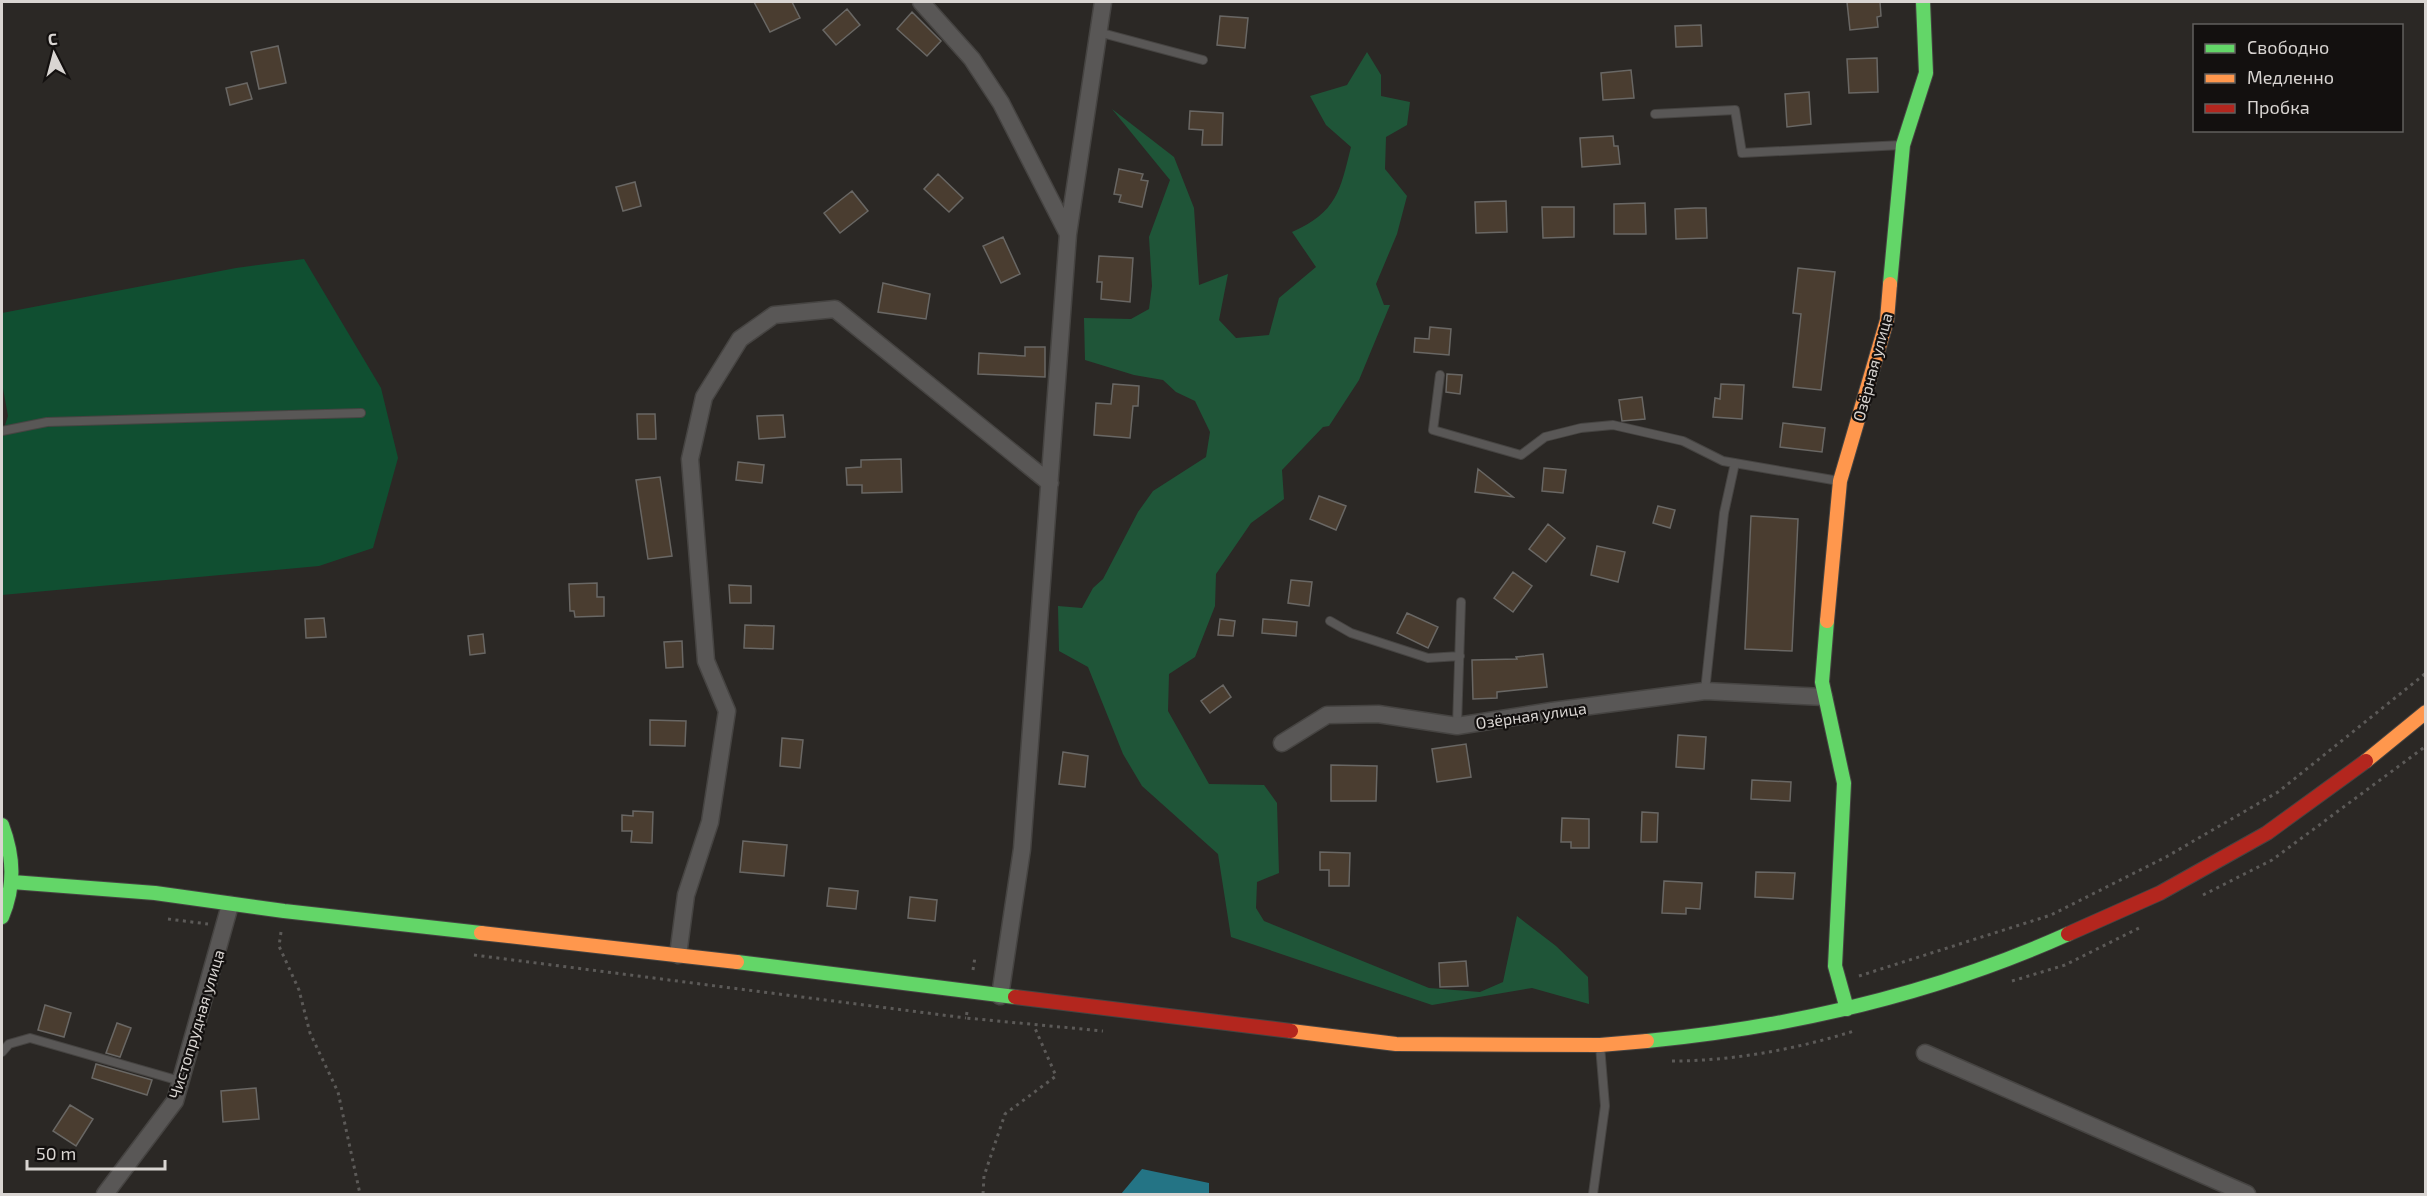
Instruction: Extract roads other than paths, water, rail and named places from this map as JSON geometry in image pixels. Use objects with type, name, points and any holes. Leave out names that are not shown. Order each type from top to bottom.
[{"type":"street","points":[[921,2],[972,59],[1001,104],[1068,234]]},
{"type":"street","points":[[1000,996],[1022,849],[1068,234],[1103,2]]},
{"type":"street","name":"Озёрная улица","points":[[1847,1009],[1835,966],[1844,783],[1822,682],[1840,481],[1887,320],[1903,145],[1926,73],[1923,2]]},
{"type":"street","points":[[678,955],[686,895],[710,822],[727,711],[706,661],[690,459],[704,397],[740,339],[774,315],[835,309],[1050,483]]},
{"type":"street","name":"Озёрная улица","points":[[1282,743],[1328,715],[1378,714],[1456,726],[1552,711],[1705,692],[1824,697]]},
{"type":"street","points":[[12,882],[155,893],[230,904],[678,955],[1396,1044],[1600,1046],[1716,1034],[1847,1009],[1948,982],[2048,943],[2160,893],[2266,832],[2375,754],[2426,712]]},
{"type":"street","points":[[2,825],[11,853],[12,882],[2,917]]},
{"type":"street","name":"Чистопрудная улица","points":[[105,1194],[175,1101],[230,904]]},
{"type":"street","points":[[1925,1053],[2247,1194]]},
{"type":"lane","points":[[1098,32],[1203,60]]},
{"type":"lane","points":[[1655,114],[1735,110],[1742,153],[1903,145]]},
{"type":"lane","points":[[1440,375],[1433,429],[1521,455],[1545,437],[1581,428],[1613,424],[1683,441],[1723,461],[1840,481]]},
{"type":"lane","points":[[2,431],[47,422],[361,413]]},
{"type":"lane","points":[[1705,692],[1724,513],[1735,463]]},
{"type":"lane","points":[[1456,726],[1461,602]]},
{"type":"lane","points":[[1330,621],[1351,633],[1428,658],[1460,656]]},
{"type":"lane","points":[[2,1052],[9,1044],[30,1038],[180,1081]]},
{"type":"lane","points":[[1593,1194],[1605,1106],[1600,1046]]},
{"type":"water","points":[[1142,1169],[1209,1183],[1209,1194],[1121,1194]]}]
